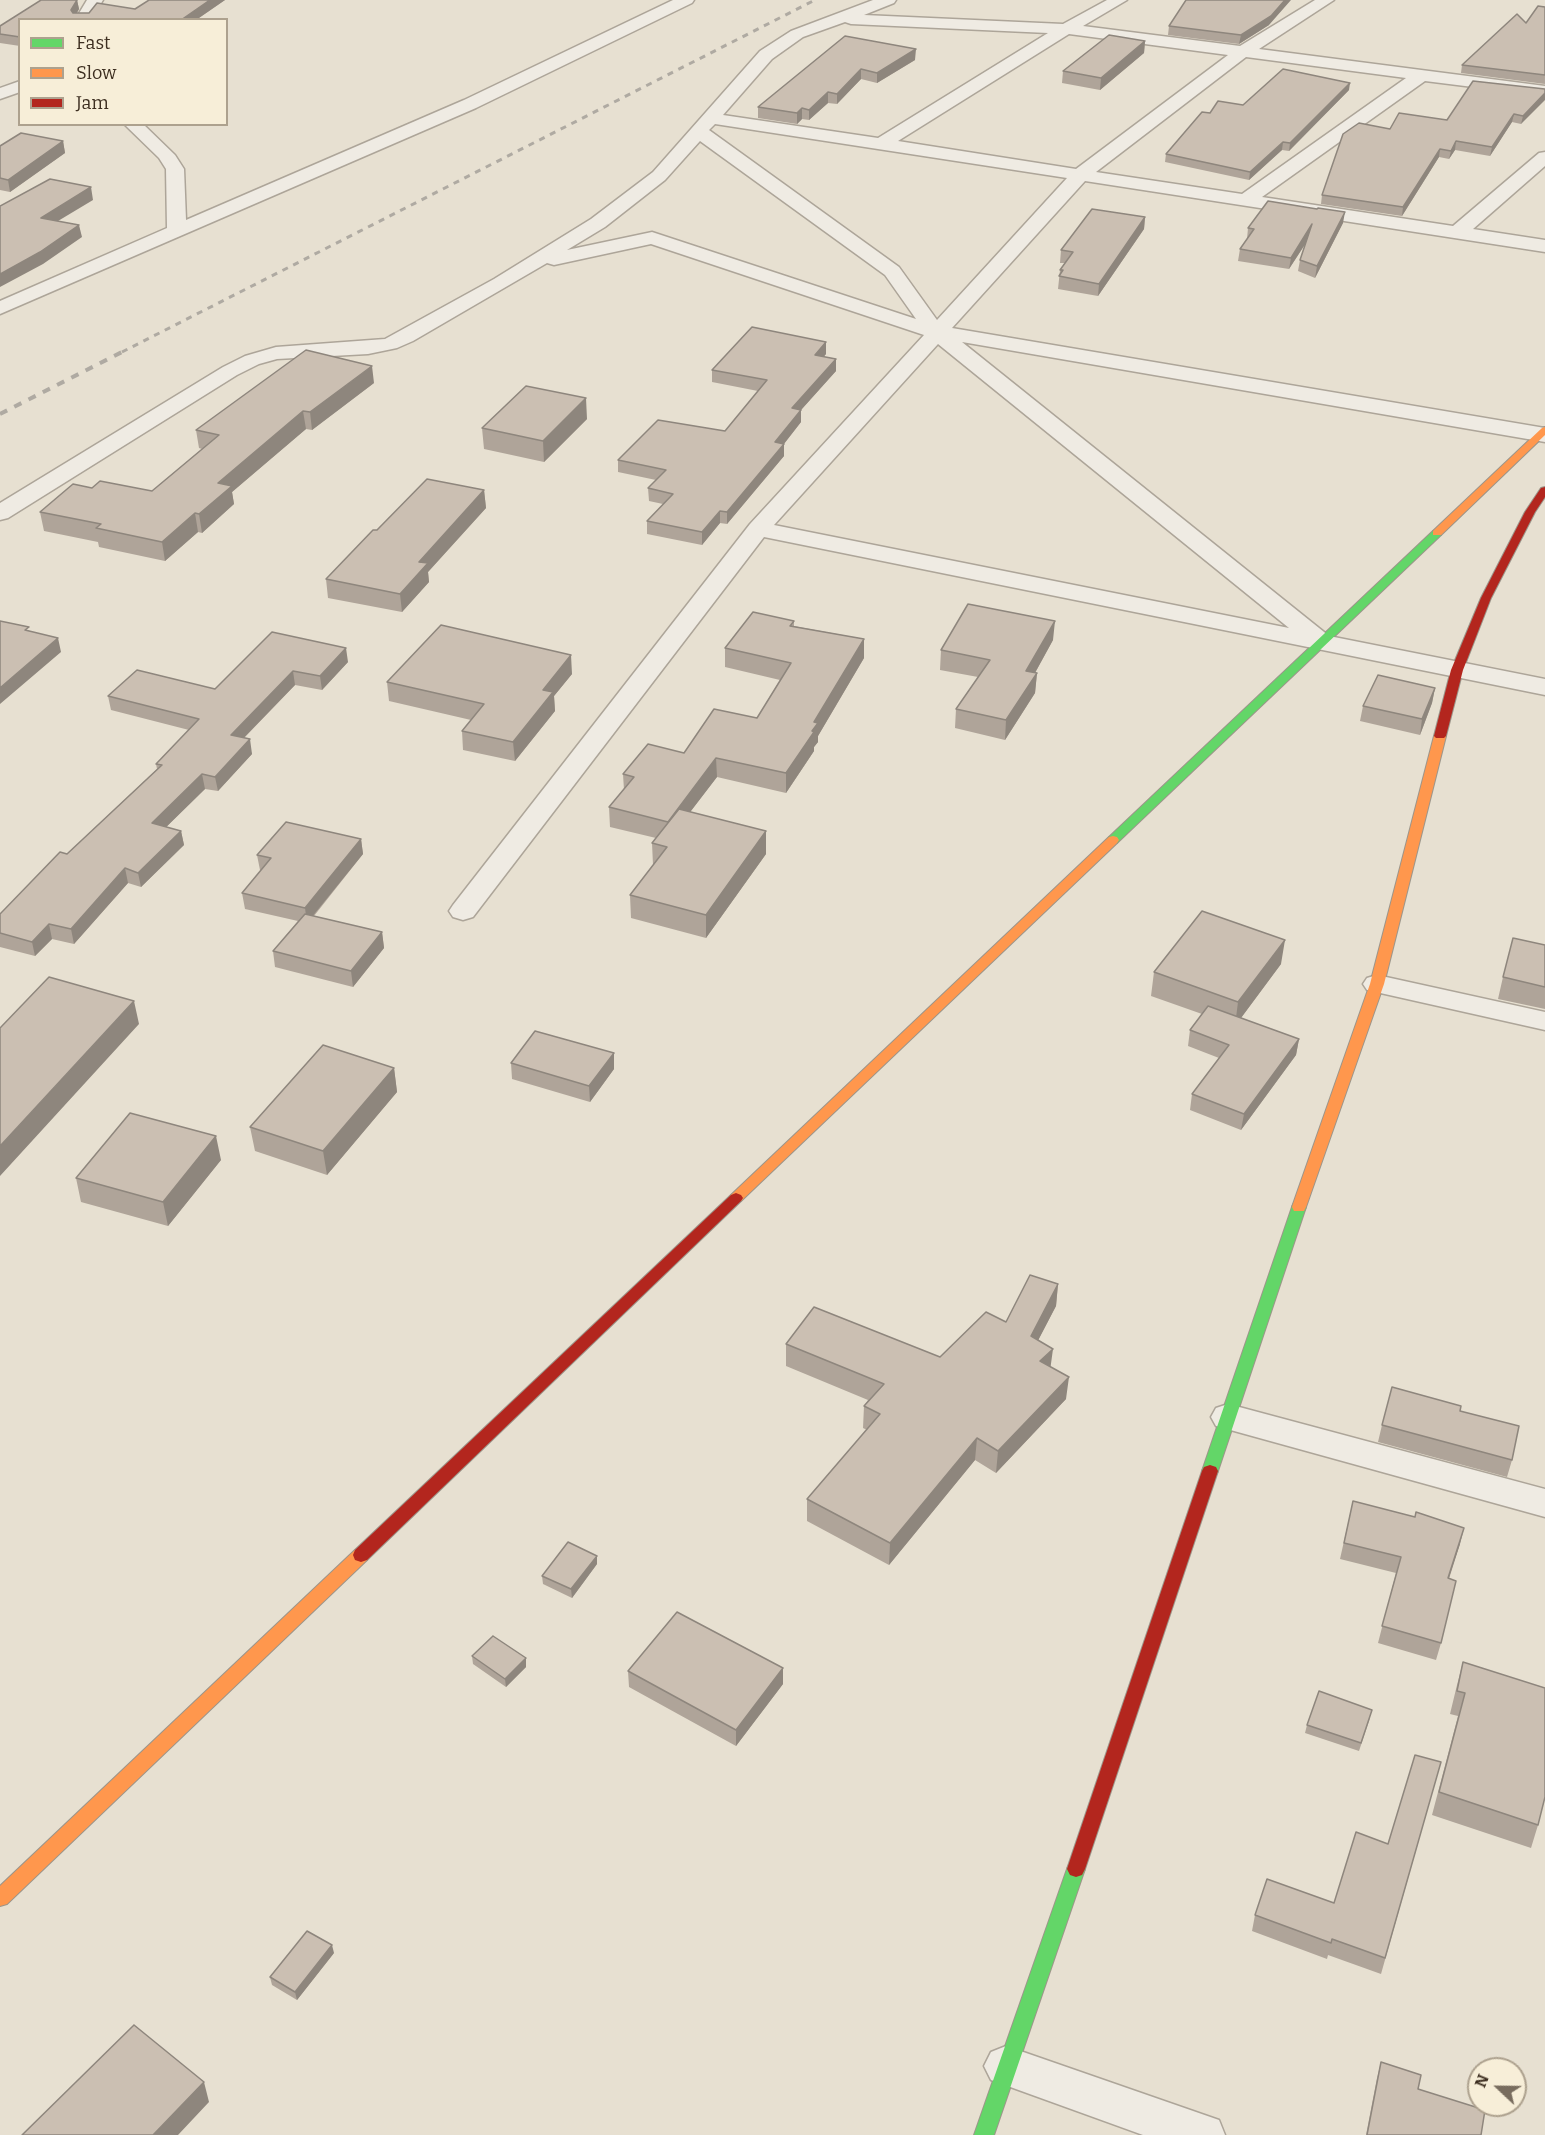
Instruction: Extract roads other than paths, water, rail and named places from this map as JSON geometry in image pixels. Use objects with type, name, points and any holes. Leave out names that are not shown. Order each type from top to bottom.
[{"type":"street","points":[[83,18],[95,0]]},
{"type":"street","points":[[0,308],[470,104],[686,0]]},
{"type":"street","points":[[0,513],[230,370],[252,360],[276,353],[368,348],[406,338],[598,224],[629,201],[659,176],[766,55],[797,34],[888,0]]},
{"type":"street","points":[[881,144],[1066,29],[1119,0]]},
{"type":"street","points":[[463,911],[759,529],[1081,174],[1244,51],[1326,0]]},
{"type":"street","points":[[836,18],[1066,29],[1545,91]]},
{"type":"street","points":[[1246,200],[1420,76]]},
{"type":"street","points":[[0,94],[18,87]]},
{"type":"street","points":[[704,124],[881,144],[1545,246]]},
{"type":"street","points":[[704,124],[892,271],[936,332],[1322,643]]},
{"type":"street","points":[[134,126],[166,155],[175,169],[177,231]]},
{"type":"street","points":[[1458,232],[1545,156]]},
{"type":"street","points":[[532,264],[652,238],[936,332],[1543,433]]},
{"type":"street","points":[[0,1898],[1543,433]]},
{"type":"street","points":[[984,2135],[1310,1173],[1377,984],[1457,670],[1486,598],[1530,512],[1545,490]]},
{"type":"street","points":[[759,529],[1545,687]]},
{"type":"street","points":[[1377,984],[1545,1021]]},
{"type":"street","points":[[1228,1417],[1545,1503]]},
{"type":"street","points":[[1006,2066],[1203,2135]]},
{"type":"railway","points":[[122,352],[815,0]]},
{"type":"railway","points":[[0,414],[124,351]]}]
